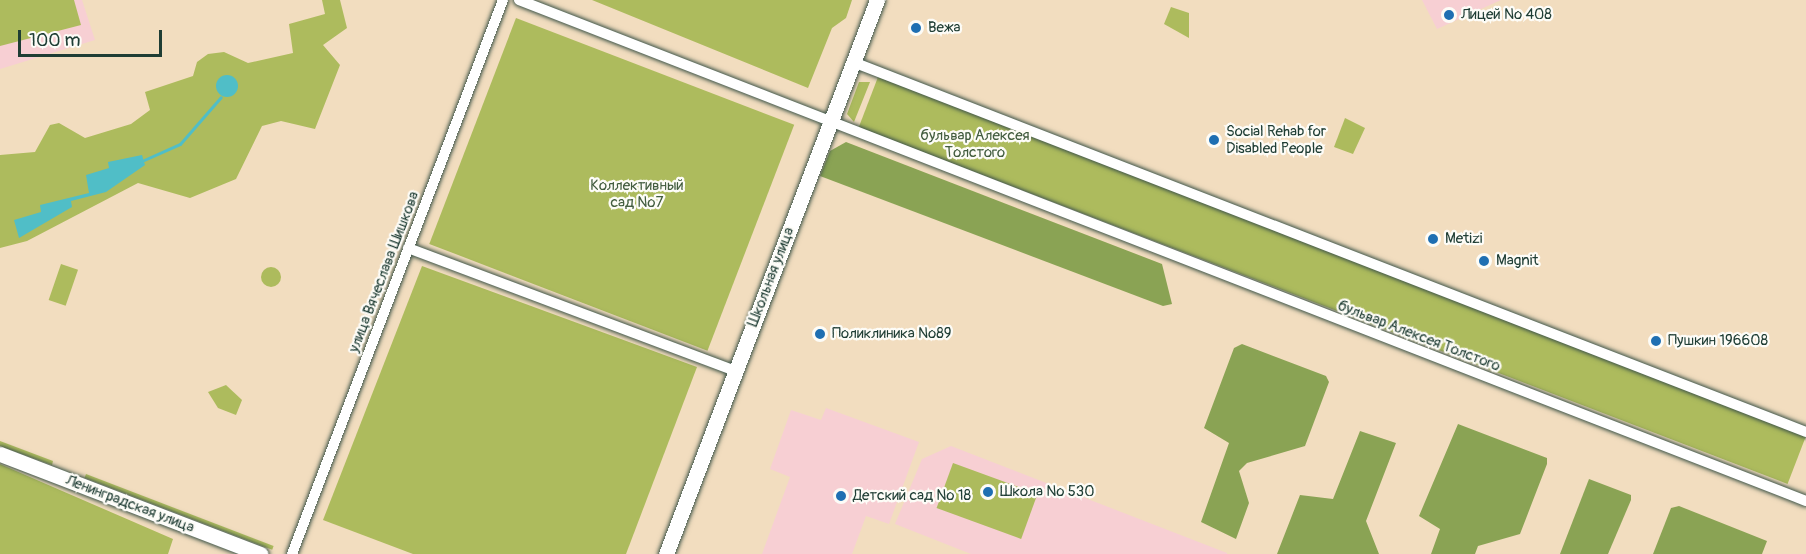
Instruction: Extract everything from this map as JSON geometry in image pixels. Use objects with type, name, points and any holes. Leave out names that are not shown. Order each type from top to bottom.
[{"type":"street","name":"улица Вячеслава Шишкова","points":[[292,554],[503,0]]},
{"type":"street","name":"бульвар Алексея Толстого","points":[[519,0],[828,124],[1806,501]]},
{"type":"street","name":"Школьная улица","points":[[666,554],[877,0]]},
{"type":"street","points":[[853,62],[1806,432]]},
{"type":"street","points":[[408,248],[735,371]]},
{"type":"street","name":"Ленинградская улица","points":[[0,454],[260,554]]},
{"type":"shaded area","points":[[0,0],[82,0],[95,40],[0,69]]},
{"type":"shaded area","name":"Лицей № 408","points":[[1422,0],[1501,0],[1437,29]]},
{"type":"shaded area","name":"Детский сад № 18","points":[[826,408],[919,442],[889,524],[866,516],[852,554],[762,554],[790,477],[770,469],[791,410],[821,420]]},
{"type":"shaded area","name":"Школа № 530","points":[[951,446],[1227,554],[971,554],[895,524],[922,459]]},
{"type":"green space","points":[[0,0],[74,0],[81,25],[0,46]]},
{"type":"green space","points":[[322,0],[340,0],[347,28],[323,45],[340,65],[315,129],[281,121],[262,126],[236,179],[190,198],[138,183],[27,241],[0,248],[0,155],[35,152],[50,125],[59,123],[85,138],[131,124],[150,110],[145,92],[193,76],[197,62],[208,54],[224,52],[248,63],[293,53],[289,24],[325,14]]},
{"type":"green space","points":[[592,0],[852,0],[846,18],[832,28],[808,88]]},
{"type":"green space","points":[[1171,7],[1189,13],[1189,38],[1164,24]]},
{"type":"green space","name":"Коллективный сад №7","points":[[516,18],[794,125],[707,351],[429,244]]},
{"type":"green space","name":"бульвар Алексея Толстого","points":[[878,77],[1806,433],[1788,484],[859,127]]},
{"type":"green space","points":[[859,82],[870,82],[854,122],[847,114]]},
{"type":"green space","points":[[1345,118],[1365,128],[1353,154],[1334,147]]},
{"type":"green space","points":[[846,142],[1162,264],[1172,304],[1163,306],[820,176],[830,151]]},
{"type":"green space","points":[[61,264],[78,270],[66,306],[49,300]]},
{"type":"green space","points":[[422,266],[697,367],[626,554],[413,554],[323,520]]},
{"type":"green space","points":[[271,267],[278,270],[281,277],[278,284],[271,287],[264,284],[261,277],[264,270]]},
{"type":"green space","points":[[1242,344],[1326,376],[1329,382],[1305,446],[1247,463],[1239,471],[1249,503],[1236,539],[1201,522],[1229,443],[1204,428],[1234,348]]},
{"type":"green space","points":[[226,385],[242,400],[236,415],[218,408],[208,392]]},
{"type":"green space","points":[[1458,424],[1547,458],[1547,464],[1520,534],[1478,546],[1475,554],[1431,554],[1440,529],[1419,516]]},
{"type":"green space","points":[[1360,431],[1396,443],[1366,521],[1379,554],[1277,554],[1300,495],[1333,499]]},
{"type":"green space","points":[[0,441],[53,461],[52,465],[0,446]]},
{"type":"green space","points":[[953,463],[1038,494],[1021,539],[937,508]]},
{"type":"green space","points":[[0,464],[173,539],[168,554],[0,554]]},
{"type":"green space","points":[[86,474],[274,546],[272,550],[85,478]]},
{"type":"green space","points":[[1589,479],[1631,495],[1631,500],[1608,554],[1560,554]]},
{"type":"green space","points":[[1679,506],[1767,541],[1762,554],[1653,554],[1671,508]]},
{"type":"water","points":[[227,75],[235,78],[238,86],[235,94],[227,97],[219,94],[216,86],[219,78]]},
{"type":"water","points":[[142,155],[145,165],[106,192],[71,201],[72,207],[19,238],[14,220],[41,212],[40,205],[89,193],[86,175],[109,168],[108,162]]},
{"type":"waterway","points":[[144,160],[180,144],[221,97]]},
{"type":"place","name":"Лицей № 408","points":[[1449,15]]},
{"type":"place","name":"Вежа","points":[[916,28]]},
{"type":"place","name":"Social Rehab for Disabled People","points":[[1214,140]]},
{"type":"place","name":"Metizi","points":[[1433,239]]},
{"type":"place","name":"Magnit","points":[[1484,261]]},
{"type":"place","name":"Поликлиника №89","points":[[820,334]]},
{"type":"place","name":"Пушкин 196608","points":[[1656,341]]},
{"type":"place","name":"Школа № 530","points":[[988,492]]},
{"type":"place","name":"Детский сад № 18","points":[[841,496]]}]
